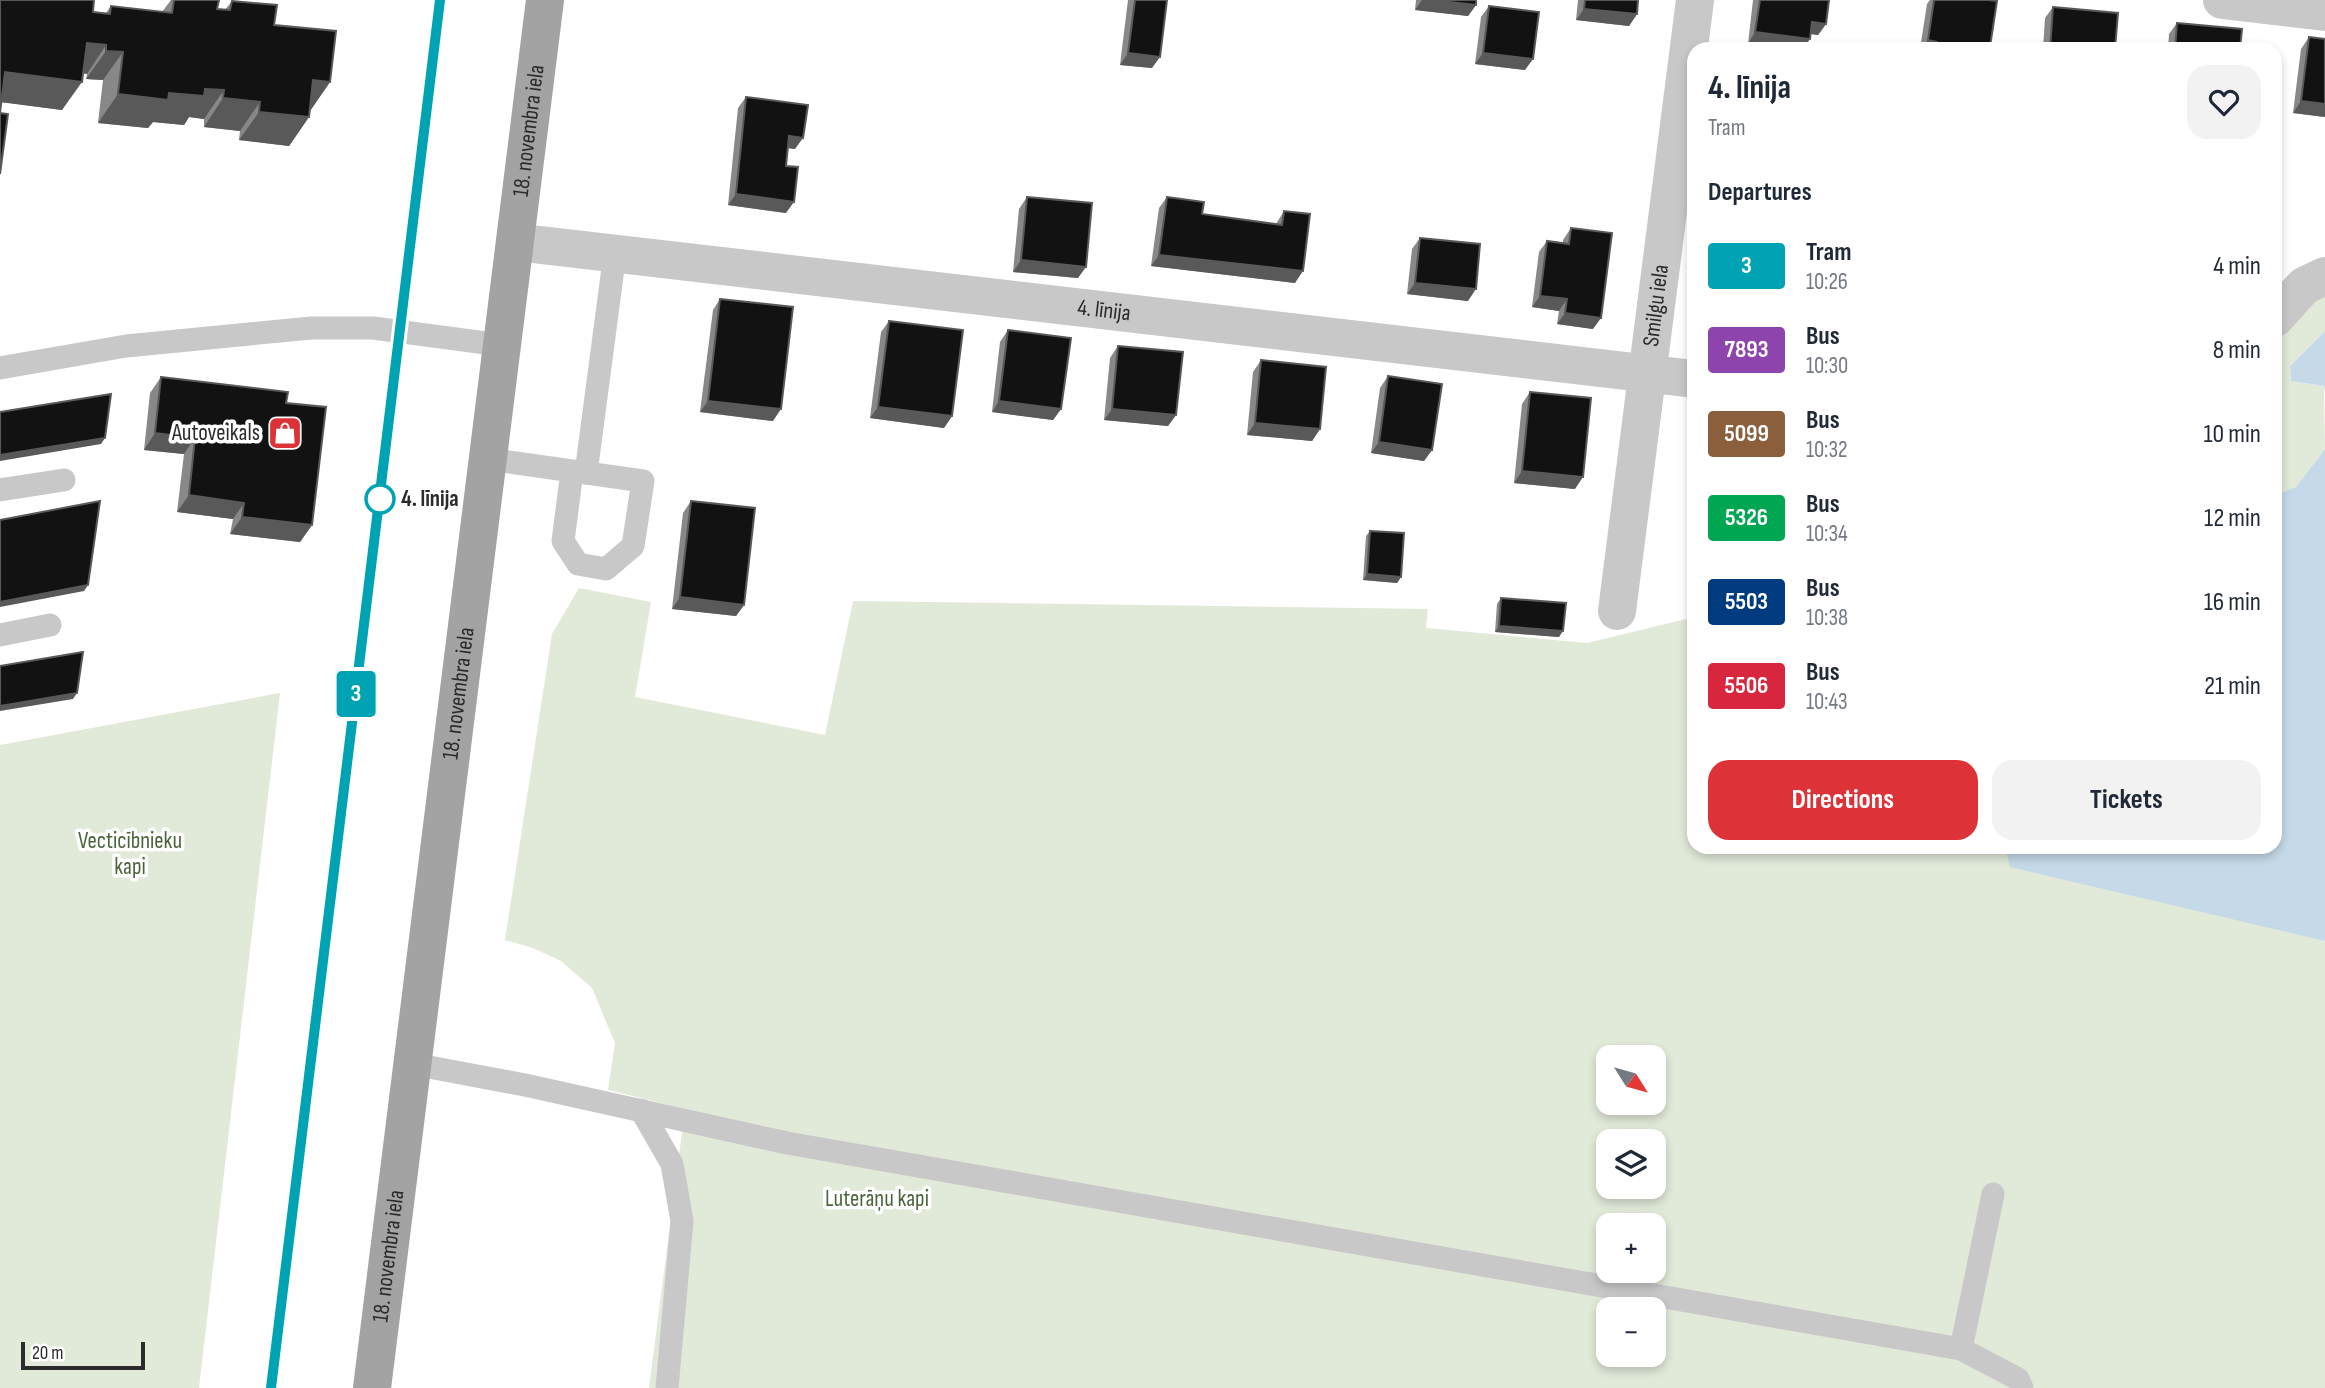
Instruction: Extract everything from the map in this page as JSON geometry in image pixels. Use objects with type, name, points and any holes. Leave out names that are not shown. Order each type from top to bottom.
[{"type":"main road","name":"18. novembra iela","points":[[372,1388],[545,0]]},
{"type":"street","name":"Smilgu iela","points":[[1690,42],[1695,0]]},
{"type":"street","points":[[2222,0],[2325,12]]},
{"type":"street","name":"Smilgu iela","points":[[1617,611],[1687,62]]},
{"type":"street","name":"4. līnija","points":[[515,242],[1687,378]]},
{"type":"street","points":[[2282,310],[2304,286],[2325,276]]},
{"type":"lane","points":[[488,459],[579,472],[615,253]]},
{"type":"lane","points":[[0,368],[127,346],[312,328],[373,328],[501,345]]},
{"type":"lane","points":[[0,490],[64,480]]},
{"type":"lane","points":[[0,635],[50,625]]},
{"type":"lane","points":[[413,1064],[641,1110],[787,1143],[1961,1349],[2018,1378],[2022,1388]]},
{"type":"lane","points":[[641,1110],[672,1164],[682,1221],[667,1388]]},
{"type":"lane","points":[[1961,1349],[1993,1194]]},
{"type":"green space","points":[[2325,291],[2325,331],[2290,366],[2291,381],[2324,386],[2325,449],[2296,487],[2282,492],[2282,330]]},
{"type":"green space","name":"Luterāņu kapi","points":[[579,588],[651,602],[635,697],[825,735],[853,601],[1428,609],[1426,628],[1587,643],[1687,619],[1687,854],[2154,854],[2310,937],[2325,941],[2325,1388],[649,1388],[685,1109],[608,1090],[615,1043],[592,988],[561,961],[533,948],[505,940],[552,634]]},
{"type":"green space","name":"Vecticībnieku kapi","points":[[280,693],[199,1388],[0,1388],[0,745]]},
{"type":"water","points":[[2325,331],[2325,392],[2324,386],[2291,381],[2290,366]]},
{"type":"water","points":[[2325,449],[2325,941],[2010,867],[2007,854],[2282,854],[2282,492],[2296,487]]},
{"type":"building","points":[[0,0],[94,0],[93,12],[110,14],[111,6],[172,13],[174,0],[219,0],[217,9],[230,10],[232,1],[277,5],[274,25],[336,31],[330,82],[313,80],[309,117],[259,112],[260,102],[223,98],[224,90],[205,89],[204,96],[169,93],[168,100],[118,94],[123,52],[106,51],[106,45],[87,43],[82,82],[5,72],[0,113]]},
{"type":"building","points":[[1135,0],[1167,0],[1160,57],[1128,53]]},
{"type":"building","points":[[1432,0],[1476,0],[1476,5]]},
{"type":"building","points":[[1585,0],[1638,0],[1637,14],[1584,9]]},
{"type":"building","points":[[1760,0],[1829,0],[1826,24],[1812,22],[1810,39],[1755,32]]},
{"type":"building","points":[[1934,0],[1997,1],[1991,42],[1928,40]]},
{"type":"building","points":[[1489,6],[1539,12],[1533,59],[1483,53]]},
{"type":"building","points":[[2053,7],[2118,13],[2116,42],[2050,42]]},
{"type":"building","points":[[2177,23],[2242,29],[2241,42],[2176,42]]},
{"type":"building","points":[[2309,37],[2325,39],[2325,104],[2301,101]]},
{"type":"building","points":[[746,97],[808,105],[803,138],[789,136],[786,166],[798,167],[794,202],[736,194]]},
{"type":"building","points":[[0,113],[8,114],[0,174]]},
{"type":"building","points":[[1027,197],[1092,203],[1086,267],[1021,260]]},
{"type":"building","points":[[1167,197],[1204,202],[1202,214],[1282,225],[1284,211],[1310,214],[1303,271],[1159,255]]},
{"type":"building","points":[[1571,228],[1612,233],[1601,318],[1565,313],[1567,299],[1540,296],[1547,241],[1569,244]]},
{"type":"building","points":[[1420,238],[1480,244],[1476,289],[1415,283]]},
{"type":"building","points":[[720,299],[793,307],[781,409],[708,401]]},
{"type":"building","points":[[889,321],[963,330],[952,416],[878,407]]},
{"type":"building","points":[[1008,330],[1071,338],[1061,409],[999,401]]},
{"type":"building","points":[[1118,346],[1183,352],[1176,415],[1112,409]]},
{"type":"building","points":[[1261,360],[1326,367],[1320,429],[1255,423]]},
{"type":"building","points":[[1388,376],[1442,384],[1432,450],[1379,442]]},
{"type":"building","points":[[161,377],[288,392],[286,403],[326,407],[312,525],[242,517],[244,503],[189,495],[195,438],[155,433]]},
{"type":"building","points":[[1530,392],[1591,398],[1583,477],[1522,471]]},
{"type":"building","points":[[111,394],[105,438],[0,455],[0,412]]},
{"type":"building","points":[[100,501],[88,585],[0,602],[0,520]]},
{"type":"building","points":[[691,501],[755,508],[744,605],[680,597]]},
{"type":"building","points":[[1370,531],[1404,533],[1401,577],[1367,574]]},
{"type":"building","points":[[1501,598],[1566,603],[1563,631],[1499,626]]},
{"type":"building","points":[[83,652],[77,693],[0,706],[0,666]]},
{"type":"tram line","points":[[271,1388],[440,0]]},
{"type":"tram line","name":"3","points":[[271,1388],[440,0]]},
{"type":"place","name":"Autoveikals","points":[[285,433]]},
{"type":"place","name":"4. līnija","points":[[380,499]]}]
